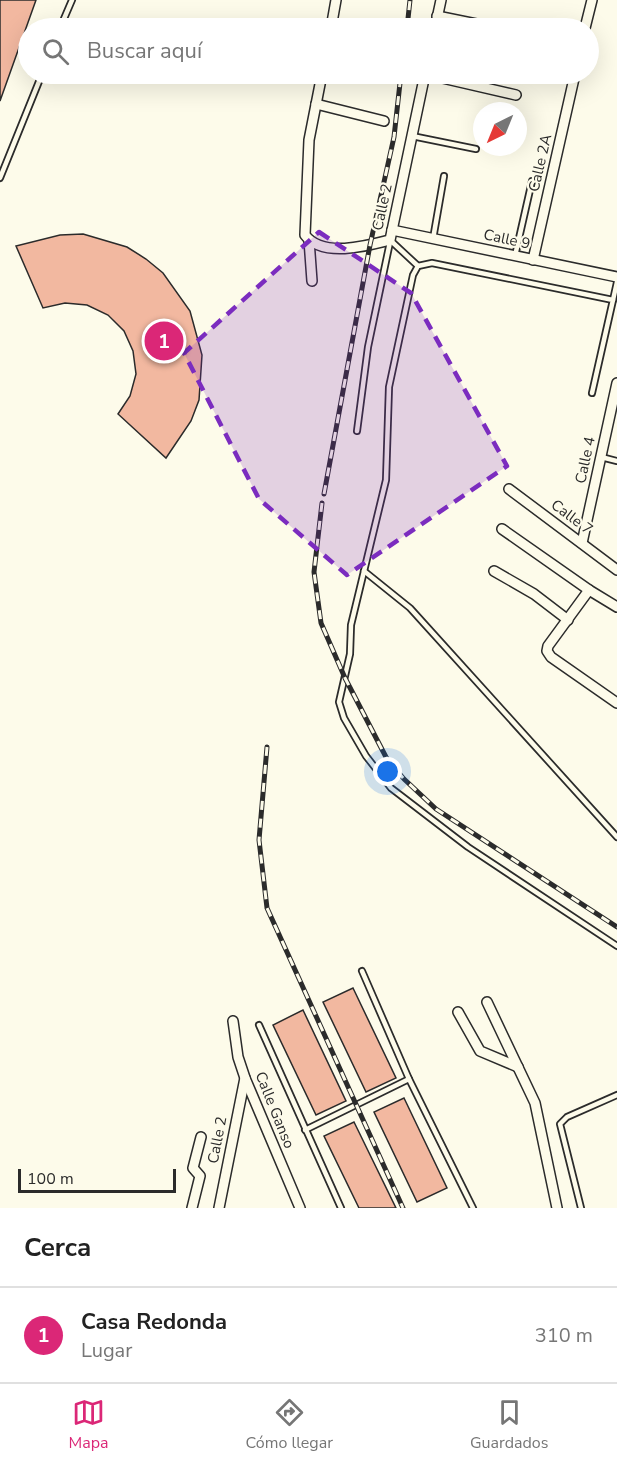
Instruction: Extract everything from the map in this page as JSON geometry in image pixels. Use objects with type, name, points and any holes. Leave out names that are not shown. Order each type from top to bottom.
[{"type":"street","points":[[333,18],[336,0]]},
{"type":"street","points":[[441,0],[437,16],[447,18]]},
{"type":"street","points":[[588,18],[592,0]]},
{"type":"street","points":[[312,281],[309,240],[304,230],[309,140],[320,84]]},
{"type":"street","name":"Calle 2","points":[[391,235],[423,84]]},
{"type":"street","points":[[468,84],[516,95]]},
{"type":"street","name":"Calle 2A","points":[[533,260],[573,84]]},
{"type":"street","points":[[316,104],[384,121]]},
{"type":"street","points":[[309,240],[332,247],[358,247],[391,235]]},
{"type":"street","name":"Calle 9","points":[[391,235],[433,239],[617,277]]},
{"type":"street","name":"Calle 4","points":[[582,543],[617,383]]},
{"type":"street","name":"Calle 7","points":[[509,489],[617,570]]},
{"type":"street","points":[[502,529],[617,607]]},
{"type":"street","points":[[494,571],[534,594],[568,620]]},
{"type":"street","points":[[589,590],[548,646],[548,654],[617,703]]},
{"type":"street","points":[[487,1002],[537,1110],[557,1208]]},
{"type":"street","points":[[458,1012],[480,1051],[518,1067]]},
{"type":"street","name":"Calle Ganso","points":[[233,1020],[238,1057],[245,1078],[300,1208]]},
{"type":"street","name":"Calle 2","points":[[219,1208],[245,1078]]},
{"type":"street","points":[[192,1208],[200,1176],[193,1168],[201,1137]]},
{"type":"lane","points":[[64,18],[72,0]]},
{"type":"lane","points":[[0,178],[38,84]]},
{"type":"lane","points":[[412,136],[473,148]]},
{"type":"lane","points":[[433,239],[444,176]]},
{"type":"lane","points":[[515,256],[532,181]]},
{"type":"lane","points":[[391,235],[418,266]]},
{"type":"lane","name":"Calle 2","points":[[357,431],[368,347],[391,235]]},
{"type":"lane","points":[[613,300],[432,262],[418,266],[413,275],[389,387],[386,480],[351,625],[350,654],[339,702],[344,717],[366,756],[391,788],[468,847],[617,946]]},
{"type":"lane","points":[[592,393],[617,282]]},
{"type":"lane","points":[[601,457],[617,460]]},
{"type":"lane","points":[[364,571],[410,608],[617,837]]},
{"type":"lane","points":[[362,971],[409,1079],[473,1208]]},
{"type":"lane","points":[[259,1025],[341,1208]]},
{"type":"lane","points":[[305,1130],[409,1079]]},
{"type":"lane","points":[[581,1208],[560,1124],[567,1117],[617,1095]]},
{"type":"highlighted area","points":[[319,232],[411,293],[507,466],[347,575],[259,499],[184,353]]},
{"type":"building","points":[[0,0],[36,0],[30,18],[18,18],[18,50],[0,101]]},
{"type":"building","points":[[83,234],[127,247],[146,259],[163,273],[190,311],[202,355],[199,400],[191,421],[166,458],[118,414],[130,396],[136,374],[133,351],[124,331],[108,315],[87,305],[65,303],[43,308],[16,246],[60,235]]},
{"type":"building","points":[[353,988],[396,1078],[366,1092],[323,1002]]},
{"type":"building","points":[[303,1010],[346,1101],[316,1115],[273,1025]]},
{"type":"building","points":[[404,1098],[447,1188],[417,1202],[374,1112]]},
{"type":"building","points":[[354,1122],[396,1208],[359,1208],[324,1136]]},
{"type":"railway","points":[[408,18],[410,0]]},
{"type":"railway","points":[[324,494],[370,245],[394,137],[400,84]]},
{"type":"railway","points":[[322,503],[314,572],[321,623],[345,678],[387,759],[404,779],[436,809],[617,927]]},
{"type":"railway","points":[[267,747],[259,840],[267,908],[403,1208]]},
{"type":"place","name":"Casa Redonda","points":[[164,341]]}]
